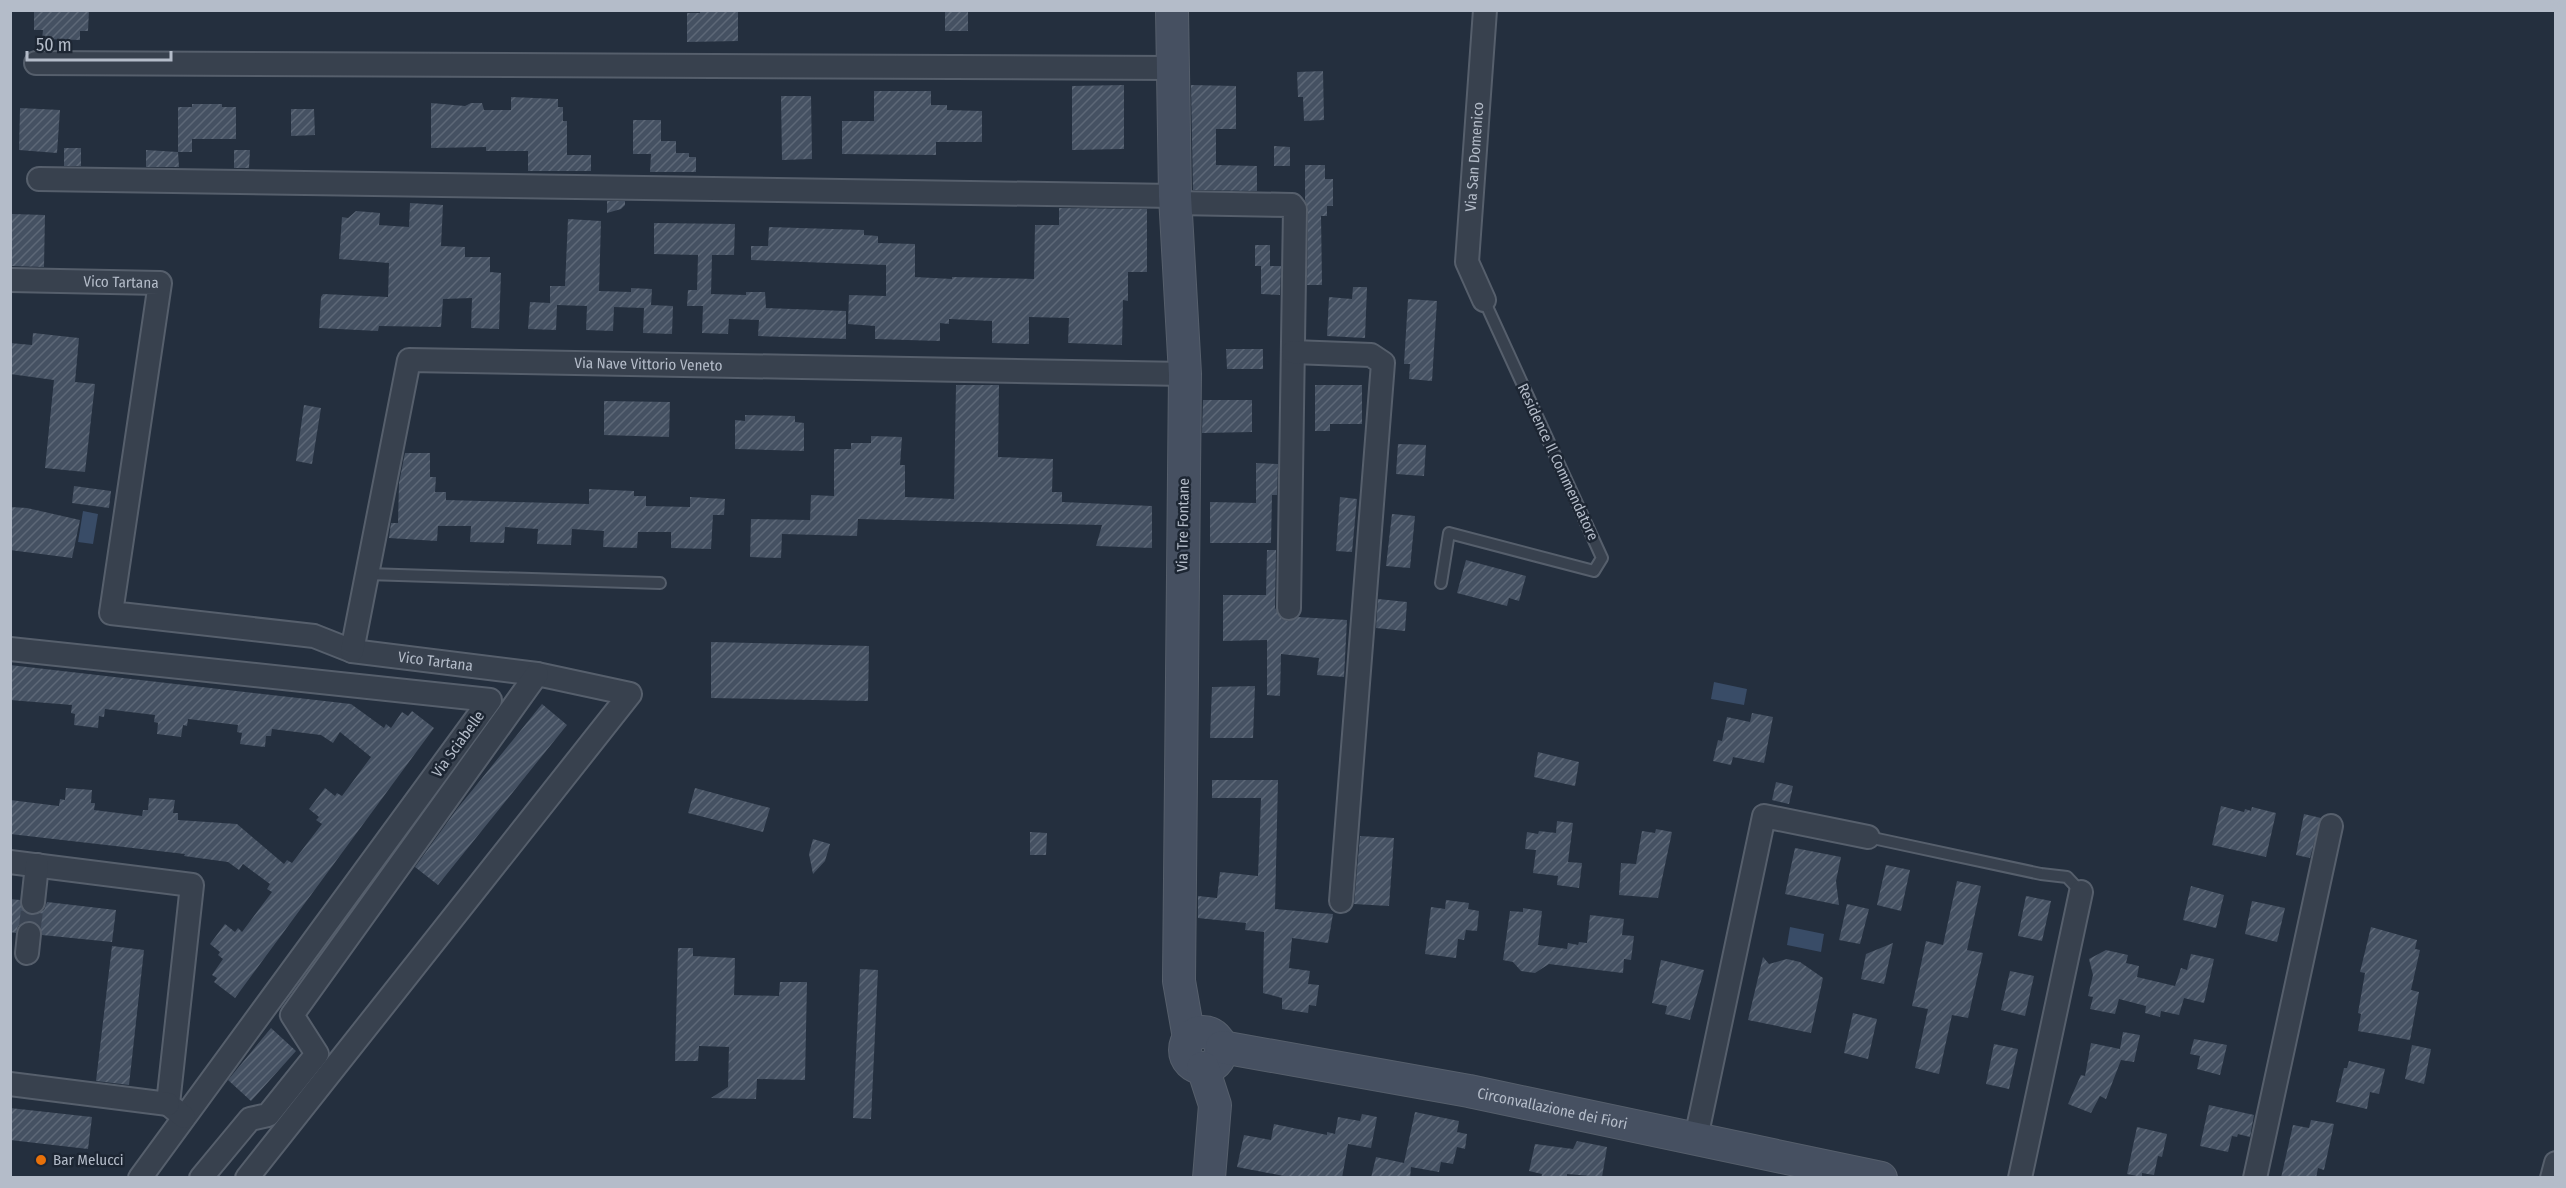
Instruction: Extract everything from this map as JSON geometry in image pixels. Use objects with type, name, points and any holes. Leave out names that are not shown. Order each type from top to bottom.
[{"type":"street","name":"Via Tre Fontane","points":[[1172,10],[1175,200],[1185,374],[1179,981],[1189,1038],[1195,1033],[1209,1032],[1219,1040],[1212,1057]]},
{"type":"street","name":"Via San Domenico","points":[[1484,300],[1467,262],[1485,10]]},
{"type":"street","points":[[36,63],[1172,68]]},
{"type":"street","points":[[39,178],[1175,200],[1292,205],[1295,209],[1289,608]]},
{"type":"street","name":"Vico Tartana","points":[[10,280],[160,283],[111,613],[314,636],[352,651],[537,675],[630,694],[247,1178]]},
{"type":"street","points":[[1293,352],[1371,355],[1383,363],[1341,901]]},
{"type":"street","name":"Via Nave Vittorio Veneto","points":[[352,651],[409,360],[1185,374]]},
{"type":"street","name":"Via Sciabelle","points":[[10,649],[490,700],[176,1111],[140,1178]]},
{"type":"street","name":"Via Sciabelle","points":[[201,1178],[250,1119],[268,1115],[317,1054],[292,1015],[537,675]]},
{"type":"street","points":[[1695,1138],[1764,816],[1868,837]]},
{"type":"street","points":[[2255,1178],[2331,826]]},
{"type":"street","points":[[10,862],[192,885],[176,1111],[10,1084]]},
{"type":"street","points":[[33,902],[37,865]]},
{"type":"street","points":[[2020,1178],[2081,892]]},
{"type":"street","points":[[1209,1178],[1215,1105],[1212,1057]]},
{"type":"street","name":"Circonvallazione dei Fiori","points":[[1212,1057],[1469,1091],[1881,1178]]},
{"type":"street","points":[[2552,1178],[2556,1163]]},
{"type":"lane","name":"Residence Il Commendatore","points":[[1441,583],[1449,533],[1594,571],[1602,558],[1484,300]]},
{"type":"lane","points":[[367,574],[660,583]]},
{"type":"lane","points":[[1868,837],[2041,874],[2067,877],[2081,892]]},
{"type":"water","points":[[83,511],[98,514],[93,544],[78,542]]},
{"type":"water","points":[[1714,682],[1747,689],[1744,705],[1711,699]]},
{"type":"water","points":[[1790,927],[1824,934],[1821,952],[1787,945]]},
{"type":"building","points":[[34,10],[89,10],[88,31],[80,31],[80,40],[42,39],[43,30],[34,30]]},
{"type":"building","points":[[700,10],[738,10],[738,41],[687,42],[687,13],[700,13]]},
{"type":"building","points":[[945,10],[968,10],[968,31],[945,31]]},
{"type":"building","points":[[1323,71],[1324,120],[1304,121],[1303,97],[1298,97],[1297,72]]},
{"type":"building","points":[[1124,85],[1124,149],[1072,150],[1072,86]]},
{"type":"building","points":[[1191,85],[1236,86],[1236,129],[1216,129],[1216,165],[1257,166],[1257,191],[1193,190]]},
{"type":"building","points":[[874,91],[931,91],[931,105],[947,105],[947,110],[982,111],[982,142],[936,142],[936,155],[842,154],[842,121],[874,121]]},
{"type":"building","points":[[781,96],[811,96],[812,159],[782,160]]},
{"type":"building","points":[[511,97],[558,99],[558,107],[563,107],[563,121],[567,121],[567,155],[591,155],[591,171],[528,171],[528,151],[486,151],[486,147],[431,148],[431,103],[465,106],[471,103],[482,103],[484,110],[511,110]]},
{"type":"building","points":[[192,104],[222,104],[222,107],[236,107],[236,139],[192,139],[192,152],[178,152],[178,107],[192,107]]},
{"type":"building","points":[[20,108],[60,110],[57,153],[19,150]]},
{"type":"building","points":[[291,109],[314,109],[315,135],[291,136]]},
{"type":"building","points":[[633,120],[661,120],[661,141],[676,141],[676,153],[689,153],[689,157],[696,157],[696,172],[650,172],[651,154],[633,154]]},
{"type":"building","points":[[1274,146],[1290,147],[1290,166],[1274,166]]},
{"type":"building","points":[[64,148],[81,148],[81,166],[64,166]]},
{"type":"building","points":[[146,150],[178,152],[179,167],[146,167]]},
{"type":"building","points":[[234,150],[250,150],[249,168],[234,168]]},
{"type":"building","points":[[1305,165],[1325,165],[1325,179],[1333,179],[1333,206],[1327,206],[1327,216],[1321,216],[1322,285],[1307,285],[1308,209],[1305,200]]},
{"type":"building","points":[[607,201],[625,201],[625,205],[621,209],[607,213]]},
{"type":"building","points":[[410,203],[443,205],[441,246],[465,247],[465,257],[490,257],[490,272],[501,273],[499,329],[471,328],[472,298],[443,299],[441,327],[379,326],[378,331],[319,328],[323,294],[388,297],[389,263],[339,259],[342,217],[348,218],[356,211],[380,213],[379,225],[409,227]]},
{"type":"building","points":[[1059,208],[1147,209],[1147,272],[1128,272],[1128,301],[1123,300],[1122,345],[1068,343],[1069,318],[1029,317],[1029,344],[992,343],[992,321],[949,319],[949,324],[940,323],[940,341],[875,339],[875,326],[848,324],[849,295],[886,296],[886,265],[751,260],[751,246],[768,246],[769,227],[864,230],[864,235],[878,236],[878,243],[915,244],[915,277],[1034,279],[1035,225],[1059,225]]},
{"type":"building","points":[[12,214],[45,215],[44,267],[11,266]]},
{"type":"building","points":[[568,219],[601,221],[599,291],[631,292],[631,288],[652,289],[651,305],[673,306],[672,334],[643,333],[644,308],[614,307],[613,331],[586,330],[587,306],[557,305],[556,330],[528,329],[530,302],[550,303],[550,286],[565,286]]},
{"type":"building","points":[[654,223],[735,224],[734,255],[712,255],[711,294],[746,295],[746,292],[765,292],[766,308],[846,311],[846,339],[758,336],[759,320],[729,319],[728,334],[702,333],[703,306],[687,306],[688,290],[697,290],[698,255],[654,254]]},
{"type":"building","points":[[1255,245],[1270,245],[1270,266],[1281,266],[1280,295],[1261,294],[1261,266],[1255,266]]},
{"type":"building","points":[[1353,287],[1367,287],[1365,338],[1327,336],[1329,297],[1352,299]]},
{"type":"building","points":[[1408,299],[1437,301],[1432,381],[1409,379],[1410,364],[1404,364]]},
{"type":"building","points":[[33,333],[79,338],[75,382],[95,384],[85,472],[45,468],[54,380],[10,374],[10,343],[32,345]]},
{"type":"building","points":[[1226,349],[1263,349],[1263,369],[1227,369]]},
{"type":"building","points":[[956,385],[999,385],[998,457],[1053,459],[1052,492],[1062,492],[1062,502],[1152,506],[1152,548],[1096,546],[1102,525],[858,519],[857,536],[782,534],[781,558],[750,557],[751,519],[810,520],[811,495],[834,496],[834,449],[851,449],[851,443],[871,443],[871,436],[902,437],[900,465],[905,465],[905,497],[954,499]]},
{"type":"building","points":[[1315,385],[1362,385],[1362,424],[1330,424],[1330,431],[1315,431]]},
{"type":"building","points":[[1203,400],[1252,400],[1252,432],[1202,433]]},
{"type":"building","points":[[604,401],[670,402],[669,437],[604,435]]},
{"type":"building","points":[[304,405],[321,408],[312,464],[296,461]]},
{"type":"building","points":[[745,415],[795,416],[795,422],[804,423],[804,451],[735,449],[735,420],[745,421]]},
{"type":"building","points":[[1398,444],[1426,445],[1424,476],[1396,474]]},
{"type":"building","points":[[405,453],[430,453],[430,477],[436,477],[435,492],[446,492],[446,500],[589,504],[589,489],[634,491],[634,496],[646,496],[646,506],[690,507],[690,497],[725,499],[724,515],[713,515],[711,549],[671,548],[671,532],[638,532],[637,548],[603,547],[604,531],[572,529],[571,545],[537,544],[538,529],[505,527],[504,543],[470,542],[471,526],[438,526],[437,541],[389,538],[391,523],[398,523],[399,483]]},
{"type":"building","points":[[1256,463],[1278,464],[1277,495],[1272,495],[1271,543],[1210,543],[1210,502],[1256,503]]},
{"type":"building","points":[[74,486],[111,491],[109,508],[72,503]]},
{"type":"building","points":[[1340,497],[1357,499],[1352,552],[1336,551]]},
{"type":"building","points":[[10,507],[27,508],[80,520],[72,558],[10,550]]},
{"type":"building","points":[[1392,514],[1415,516],[1410,568],[1386,566]]},
{"type":"building","points":[[1267,550],[1276,550],[1275,608],[1282,619],[1289,621],[1298,617],[1347,620],[1344,677],[1317,675],[1319,658],[1281,654],[1280,696],[1267,695],[1267,640],[1223,641],[1223,595],[1266,595]]},
{"type":"building","points":[[1466,560],[1526,576],[1519,601],[1509,598],[1507,606],[1457,593]]},
{"type":"building","points":[[1378,599],[1407,602],[1405,631],[1376,628]]},
{"type":"building","points":[[711,642],[869,646],[868,701],[711,698]]},
{"type":"building","points":[[10,665],[351,704],[384,728],[386,724],[391,728],[402,712],[408,716],[412,711],[434,728],[235,998],[214,982],[217,978],[212,975],[223,959],[218,955],[220,952],[210,944],[225,924],[235,932],[238,928],[242,932],[272,892],[267,889],[270,884],[243,864],[239,870],[228,862],[184,856],[185,854],[10,834],[10,800],[59,806],[60,799],[65,800],[66,788],[92,790],[91,803],[95,803],[94,810],[142,816],[143,810],[148,810],[149,798],[175,800],[173,813],[178,813],[178,820],[237,824],[284,864],[287,860],[292,863],[322,824],[316,820],[319,817],[309,809],[325,788],[335,796],[337,793],[342,796],[371,757],[340,732],[333,743],[321,735],[272,729],[271,736],[266,736],[265,747],[240,744],[242,733],[237,732],[238,725],[188,719],[187,726],[183,725],[181,737],[157,734],[158,723],[154,722],[155,715],[105,709],[104,717],[99,716],[98,728],[74,725],[75,714],[71,713],[72,705],[10,700]]},
{"type":"building","points":[[1255,686],[1253,738],[1210,738],[1212,687]]},
{"type":"building","points":[[542,704],[567,725],[438,885],[415,867],[457,809]]},
{"type":"building","points":[[1752,713],[1773,717],[1764,763],[1733,757],[1731,765],[1713,761],[1718,740],[1722,741],[1727,717],[1750,722]]},
{"type":"building","points":[[1538,752],[1579,762],[1575,786],[1534,777]]},
{"type":"building","points":[[1212,780],[1278,780],[1275,909],[1333,914],[1328,943],[1292,938],[1289,968],[1310,971],[1308,984],[1319,985],[1316,1006],[1309,1005],[1308,1013],[1282,1009],[1282,998],[1263,993],[1264,932],[1245,930],[1246,923],[1198,918],[1198,896],[1217,898],[1220,872],[1258,876],[1261,798],[1212,798]]},
{"type":"building","points":[[1776,782],[1793,786],[1789,804],[1772,800]]},
{"type":"building","points":[[695,788],[770,808],[763,832],[688,813]]},
{"type":"building","points":[[2221,806],[2244,812],[2245,809],[2251,811],[2252,807],[2276,813],[2266,857],[2212,845]]},
{"type":"building","points":[[2304,814],[2321,818],[2310,858],[2296,855]]},
{"type":"building","points":[[1557,821],[1573,823],[1568,862],[1582,863],[1579,888],[1557,885],[1558,876],[1533,873],[1536,850],[1525,849],[1527,832],[1556,833]]},
{"type":"building","points":[[1656,829],[1672,832],[1658,898],[1619,895],[1621,863],[1636,864],[1642,831],[1655,833]]},
{"type":"building","points":[[1030,832],[1047,833],[1046,855],[1030,855]]},
{"type":"building","points":[[1360,836],[1394,838],[1389,906],[1354,904]]},
{"type":"building","points":[[813,839],[830,844],[825,861],[813,874],[809,854]]},
{"type":"building","points":[[1795,848],[1841,857],[1836,881],[1839,905],[1785,894]]},
{"type":"building","points":[[1886,865],[1910,870],[1901,911],[1877,905]]},
{"type":"building","points":[[1957,881],[1981,886],[1967,950],[1983,953],[1968,1018],[1952,1015],[1939,1074],[1915,1068],[1928,1009],[1912,1006],[1926,941],[1943,945]]},
{"type":"building","points":[[2191,886],[2224,895],[2216,928],[2183,920]]},
{"type":"building","points":[[2026,896],[2051,901],[2042,941],[2018,936]]},
{"type":"building","points":[[10,899],[20,900],[25,912],[32,915],[44,910],[47,902],[116,910],[112,942],[42,935],[37,923],[30,921],[18,926],[16,933],[10,932]]},
{"type":"building","points":[[1446,900],[1469,903],[1468,909],[1479,911],[1477,931],[1466,930],[1464,940],[1458,939],[1456,958],[1425,954],[1431,907],[1445,909]]},
{"type":"building","points":[[2252,901],[2285,908],[2277,942],[2245,934]]},
{"type":"building","points":[[1847,904],[1869,909],[1860,944],[1839,940]]},
{"type":"building","points":[[1523,908],[1542,911],[1538,945],[1567,949],[1568,943],[1578,945],[1579,942],[1587,943],[1590,915],[1624,919],[1622,935],[1634,936],[1631,960],[1624,959],[1623,973],[1549,964],[1535,973],[1521,971],[1513,962],[1503,960],[1510,911],[1523,912]]},
{"type":"building","points":[[2371,927],[2417,940],[2415,949],[2420,950],[2411,990],[2419,992],[2410,1040],[2358,1031],[2361,1014],[2358,1013],[2365,973],[2360,972]]},
{"type":"building","points":[[1893,943],[1884,984],[1861,979],[1866,954]]},
{"type":"building","points":[[112,946],[144,950],[129,1085],[96,1081]]},
{"type":"building","points":[[678,948],[693,948],[693,956],[735,958],[734,995],[779,996],[780,982],[807,982],[805,1080],[757,1079],[756,1099],[711,1098],[728,1087],[729,1047],[699,1046],[698,1061],[675,1061]]},
{"type":"building","points":[[2106,950],[2128,955],[2126,963],[2139,966],[2137,977],[2175,986],[2181,968],[2187,970],[2191,954],[2214,959],[2204,1003],[2184,998],[2179,1015],[2161,1011],[2160,1017],[2145,1013],[2146,1006],[2119,999],[2115,1014],[2090,1009],[2093,997],[2088,996],[2093,975],[2089,959]]},
{"type":"building","points":[[1763,957],[1769,964],[1787,959],[1800,962],[1823,978],[1811,1033],[1748,1020]]},
{"type":"building","points":[[1661,960],[1704,970],[1690,1020],[1665,1014],[1667,1006],[1652,1003]]},
{"type":"building","points":[[860,969],[878,970],[871,1119],[853,1118]]},
{"type":"building","points":[[2010,971],[2034,976],[2025,1016],[2001,1010]]},
{"type":"building","points":[[1853,1013],[1877,1019],[1868,1059],[1844,1053]]},
{"type":"building","points":[[271,1028],[296,1051],[251,1101],[228,1080]]},
{"type":"building","points":[[2123,1032],[2140,1035],[2134,1062],[2121,1060],[2106,1099],[2100,1096],[2091,1113],[2068,1104],[2081,1075],[2085,1076],[2091,1043],[2120,1049]]},
{"type":"building","points":[[2194,1039],[2227,1045],[2220,1075],[2197,1069],[2200,1056],[2190,1054]]},
{"type":"building","points":[[1994,1044],[2018,1049],[2009,1089],[1986,1084]]},
{"type":"building","points":[[2412,1045],[2431,1049],[2424,1084],[2405,1079]]},
{"type":"building","points":[[2349,1061],[2385,1069],[2379,1094],[2370,1092],[2367,1109],[2336,1102],[2344,1068],[2347,1068]]},
{"type":"building","points":[[2209,1105],[2254,1115],[2250,1137],[2238,1134],[2237,1137],[2232,1136],[2228,1152],[2200,1146]]},
{"type":"building","points":[[10,1108],[92,1117],[88,1149],[10,1140]]},
{"type":"building","points":[[1415,1112],[1459,1121],[1457,1132],[1467,1134],[1465,1149],[1457,1147],[1453,1164],[1441,1162],[1439,1172],[1411,1167],[1410,1178],[1371,1178],[1376,1157],[1404,1163]]},
{"type":"building","points":[[1362,1114],[1377,1117],[1371,1148],[1348,1144],[1342,1178],[1294,1178],[1237,1167],[1244,1135],[1271,1140],[1274,1124],[1327,1135],[1327,1132],[1335,1134],[1338,1117],[1360,1121]]},
{"type":"building","points":[[2311,1120],[2334,1124],[2324,1170],[2318,1168],[2316,1178],[2281,1178],[2293,1125],[2309,1128]]},
{"type":"building","points":[[2137,1127],[2167,1134],[2162,1157],[2158,1156],[2154,1175],[2142,1173],[2142,1177],[2127,1174]]},
{"type":"building","points":[[1577,1141],[1607,1147],[1602,1177],[1567,1174],[1567,1178],[1541,1178],[1542,1174],[1529,1171],[1535,1144],[1573,1149]]},
{"type":"tunnel","points":[[29,934],[33,902]]},
{"type":"place","name":"Bar Melucci","points":[[41,1160]]}]
